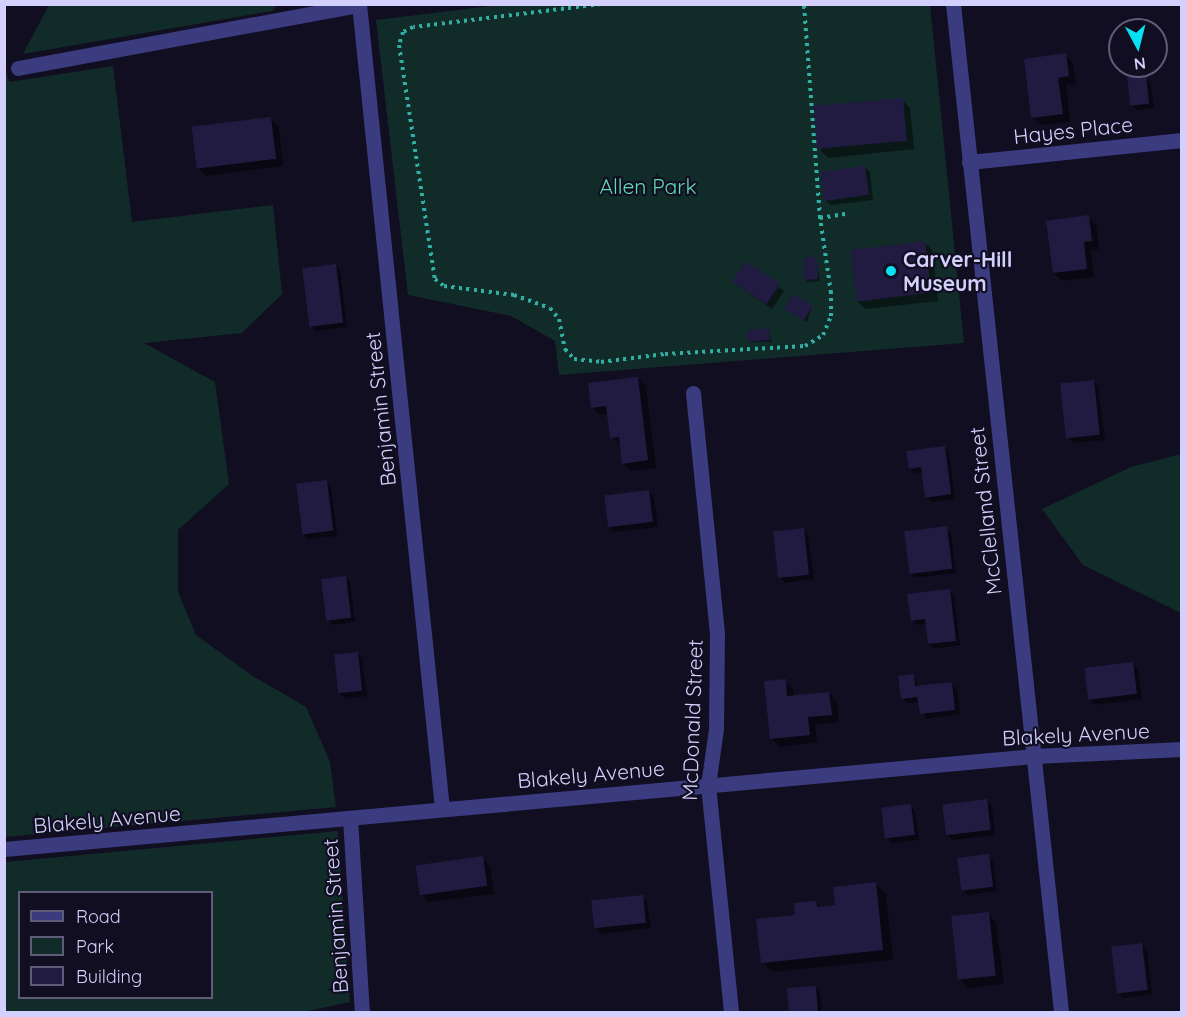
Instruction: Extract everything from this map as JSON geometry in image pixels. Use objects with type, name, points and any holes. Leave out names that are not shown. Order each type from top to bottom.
[{"type":"street","name":"McClelland Street","points":[[953,4],[1061,1012]]},
{"type":"street","points":[[18,68],[359,5]]},
{"type":"street","name":"Benjamin Street","points":[[359,5],[442,809]]},
{"type":"street","name":"Hayes Place","points":[[969,162],[1182,140]]},
{"type":"street","name":"McDonald Street","points":[[693,393],[717,634],[716,729],[708,784],[731,1012]]},
{"type":"street","name":"Blakely Avenue","points":[[4,849],[1034,756],[1182,749]]},
{"type":"street","name":"Benjamin Street","points":[[350,818],[362,1012]]},
{"type":"path","points":[[601,4],[413,27],[404,32],[399,45],[435,279],[444,286],[514,295],[550,308],[559,319],[565,349],[574,359],[601,362],[665,354],[804,346],[823,334],[831,316],[820,218],[804,4]]},
{"type":"path","points":[[820,218],[850,213]]},
{"type":"green space","name":"Allen Park","points":[[506,4],[930,5],[964,343],[559,375],[555,341],[511,316],[408,295],[376,20]]},
{"type":"green space","points":[[49,5],[277,5],[272,11],[23,54]]},
{"type":"green space","points":[[113,66],[132,222],[273,205],[282,294],[242,333],[144,343],[215,382],[229,484],[178,530],[178,592],[196,635],[251,675],[306,707],[330,762],[336,807],[5,837],[5,67],[9,82]]},
{"type":"green space","points":[[1182,454],[1181,613],[1083,565],[1042,509],[1131,467]]},
{"type":"green space","points":[[338,831],[350,1002],[303,1012],[5,1012],[5,862]]},
{"type":"building","points":[[1066,53],[1069,76],[1058,78],[1063,114],[1031,118],[1024,59]]},
{"type":"building","points":[[1127,78],[1146,78],[1149,104],[1130,106]]},
{"type":"building","points":[[903,98],[907,141],[817,149],[813,106]]},
{"type":"building","points":[[271,117],[276,159],[197,168],[192,127]]},
{"type":"building","points":[[865,166],[869,195],[824,201],[820,172]]},
{"type":"building","points":[[1089,215],[1092,241],[1084,242],[1087,269],[1053,273],[1046,221]]},
{"type":"building","name":"Carver-Hill Museum","points":[[925,241],[931,293],[857,302],[851,250]]},
{"type":"building","points":[[817,257],[818,279],[804,280],[803,258]]},
{"type":"building","points":[[746,261],[780,284],[766,305],[732,282]]},
{"type":"building","points":[[336,264],[343,323],[309,327],[302,268]]},
{"type":"building","points":[[793,294],[813,306],[804,320],[784,309]]},
{"type":"building","points":[[769,328],[770,340],[748,342],[747,330]]},
{"type":"building","points":[[638,377],[648,460],[622,464],[619,437],[610,438],[606,406],[591,408],[588,383]]},
{"type":"building","points":[[1094,380],[1100,435],[1066,438],[1060,384]]},
{"type":"building","points":[[945,446],[951,494],[925,498],[921,467],[909,469],[906,451]]},
{"type":"building","points":[[327,480],[333,531],[302,534],[296,484]]},
{"type":"building","points":[[649,490],[653,522],[608,527],[604,495]]},
{"type":"building","points":[[947,526],[952,569],[910,574],[904,531]]},
{"type":"building","points":[[804,528],[809,575],[778,578],[773,531]]},
{"type":"building","points":[[346,576],[351,618],[326,621],[321,579]]},
{"type":"building","points":[[950,589],[956,641],[928,644],[925,619],[911,621],[907,594]]},
{"type":"building","points":[[358,652],[362,691],[338,693],[334,655]]},
{"type":"building","points":[[1133,662],[1137,694],[1088,700],[1084,668]]},
{"type":"building","points":[[914,674],[915,686],[952,682],[955,710],[920,714],[917,697],[901,699],[898,676]]},
{"type":"building","points":[[786,679],[787,696],[829,692],[832,715],[808,717],[810,735],[770,739],[764,681]]},
{"type":"building","points":[[987,799],[991,830],[946,835],[942,804]]},
{"type":"building","points":[[911,804],[915,835],[885,838],[881,808]]},
{"type":"building","points":[[989,854],[993,887],[961,891],[957,858]]},
{"type":"building","points":[[483,856],[487,886],[420,895],[416,865]]},
{"type":"building","points":[[876,882],[883,950],[761,963],[756,919],[795,915],[794,903],[816,901],[817,907],[835,905],[833,887]]},
{"type":"building","points":[[643,895],[646,923],[594,928],[591,900]]},
{"type":"building","points":[[989,912],[996,976],[958,980],[951,916]]},
{"type":"building","points":[[1142,943],[1148,990],[1117,993],[1111,947]]},
{"type":"building","points":[[816,986],[818,1012],[789,1012],[787,988]]},
{"type":"place","name":"Carver-Hill Museum","points":[[891,271]]}]
